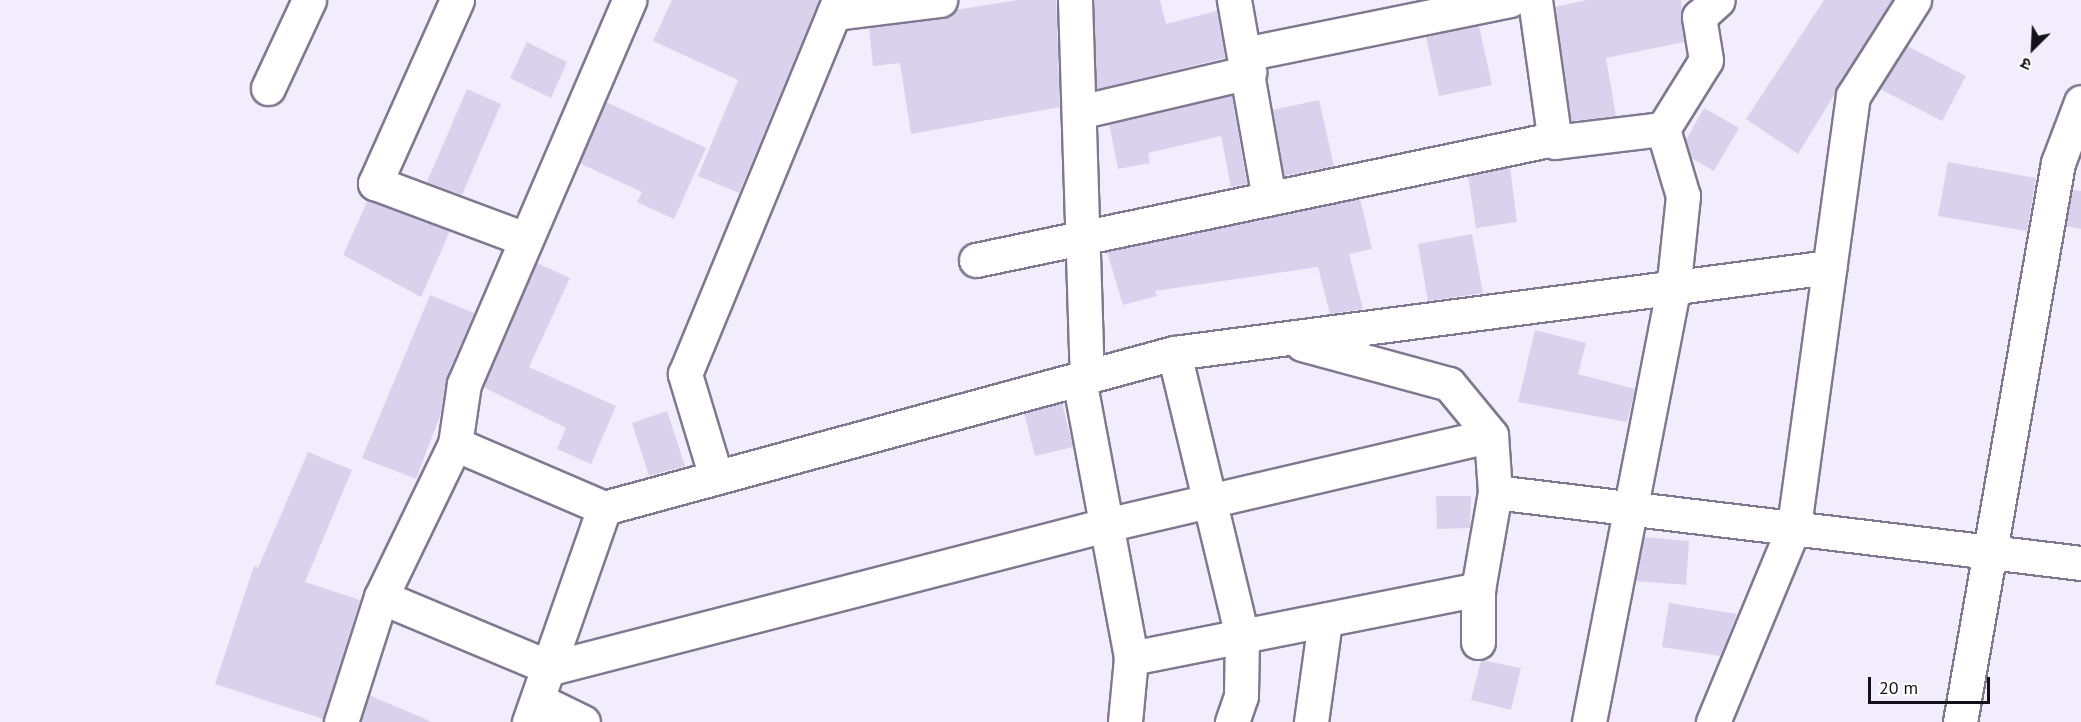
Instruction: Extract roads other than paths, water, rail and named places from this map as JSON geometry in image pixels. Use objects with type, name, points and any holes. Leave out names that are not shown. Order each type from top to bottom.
[{"type":"street","points":[[268,88],[309,0]]},
{"type":"street","points":[[457,0],[375,183],[525,239]]},
{"type":"street","points":[[341,722],[381,597],[454,444],[464,384],[629,0]]},
{"type":"street","points":[[716,477],[685,374],[836,6],[940,0]]},
{"type":"street","points":[[1075,0],[1084,238],[1083,378],[1110,524],[1131,658],[1125,722]]},
{"type":"street","points":[[1234,0],[1247,63],[1269,198]]},
{"type":"street","points":[[1079,112],[1247,63],[1386,13],[1509,0]]},
{"type":"street","points":[[1535,0],[1553,139]]},
{"type":"street","points":[[1713,722],[1794,526],[1853,96],[1914,0]]},
{"type":"street","points":[[1589,722],[1634,509],[1673,291],[1683,196],[1663,129],[1706,60],[1704,6]]},
{"type":"street","points":[[1960,722],[1992,550],[2058,163],[2081,102]]},
{"type":"street","points":[[976,260],[1553,139],[1560,143],[1663,129]]},
{"type":"street","points":[[454,444],[604,508],[1174,353],[1673,291],[1829,267]]},
{"type":"street","points":[[1286,339],[1449,384],[1491,435],[1495,492],[1478,590],[1478,642]]},
{"type":"street","points":[[1174,353],[1212,503],[1242,637],[1242,696],[1232,722]]},
{"type":"street","points":[[381,597],[551,668],[1110,524],[1212,503],[1491,435]]},
{"type":"street","points":[[1495,492],[1794,526],[2081,563]]},
{"type":"street","points":[[583,722],[533,711],[551,668],[604,508]]},
{"type":"street","points":[[1131,658],[1478,590]]},
{"type":"street","points":[[1311,722],[1325,621]]}]
